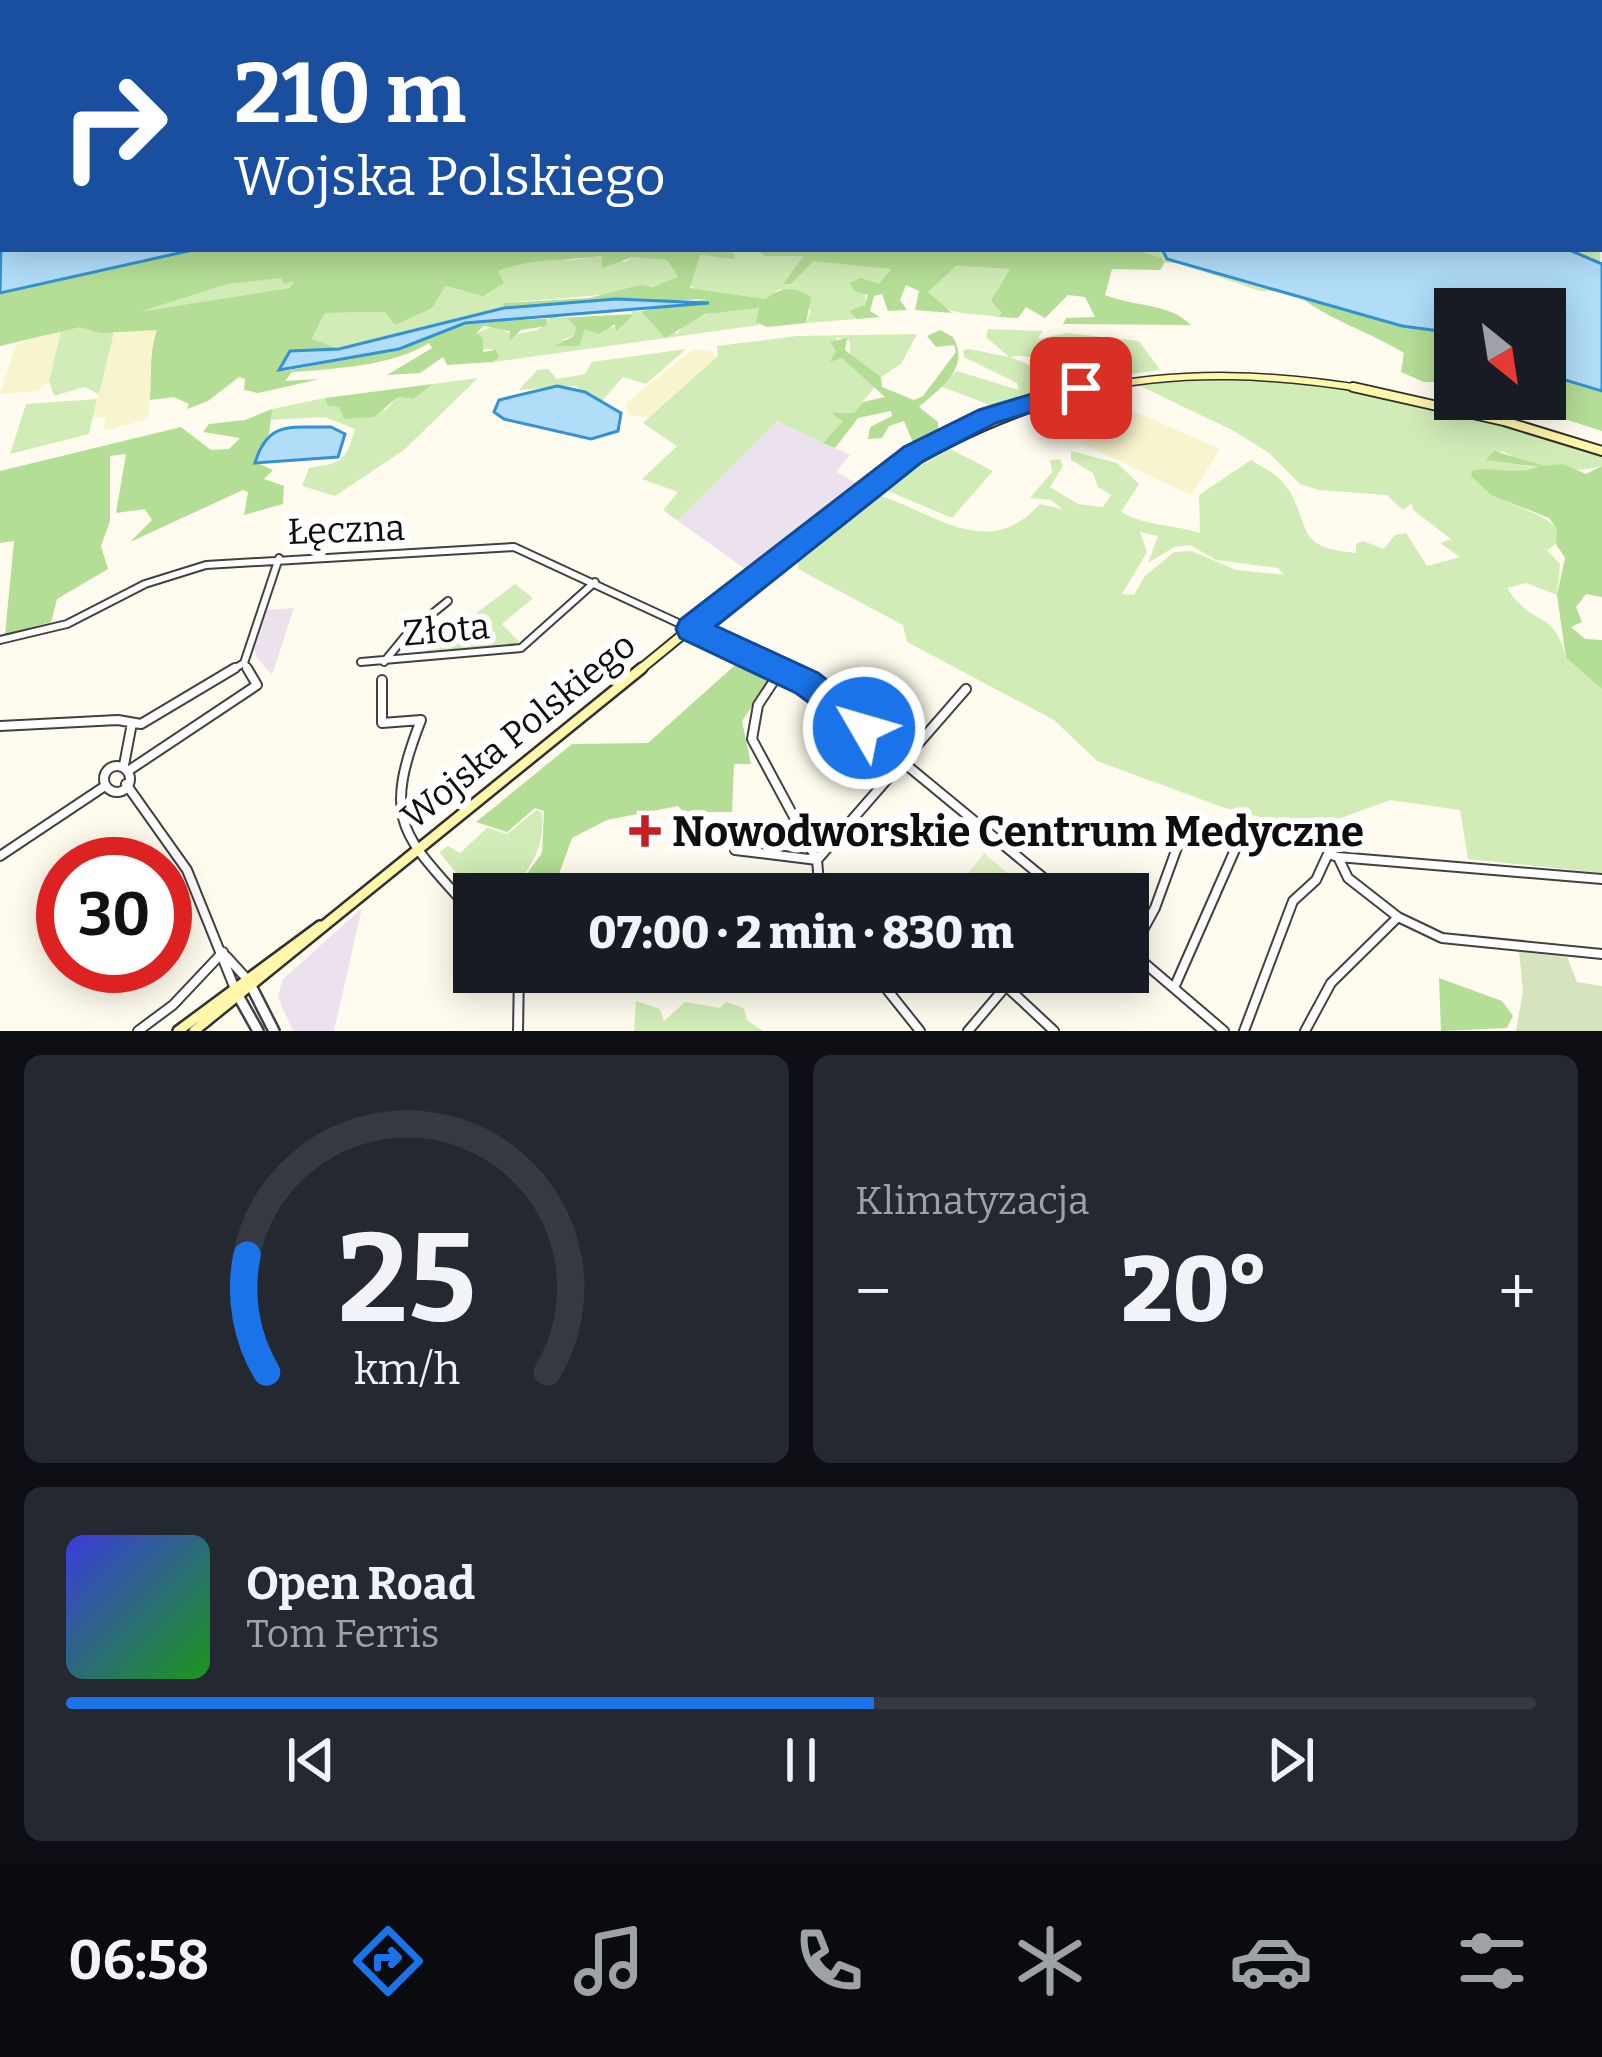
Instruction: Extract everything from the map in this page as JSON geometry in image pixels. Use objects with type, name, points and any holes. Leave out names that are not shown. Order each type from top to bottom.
[{"type":"main road","name":"Wojska Polskiego","points":[[194,1031],[914,454],[988,417],[1094,385],[1219,373],[1340,382],[1473,410],[1602,451]]},
{"type":"main road","name":"Wojska Polskiego","points":[[178,1031],[237,994]]},
{"type":"street","name":"Łęczna","points":[[0,640],[67,624],[186,569],[279,558],[514,547],[781,669],[906,760],[1039,873]]},
{"type":"street","points":[[0,726],[131,723],[161,716],[244,663],[279,558]]},
{"type":"street","name":"Złota","points":[[361,662],[514,650],[527,645],[595,582]]},
{"type":"street","name":"Złota","points":[[384,662],[407,634],[448,601]]},
{"type":"street","points":[[102,788],[104,776],[127,767],[257,685],[244,663]]},
{"type":"street","points":[[781,669],[758,705],[752,739],[817,860],[818,873]]},
{"type":"street","points":[[382,680],[382,723],[421,720],[400,768],[395,796],[398,820],[416,851],[453,892]]},
{"type":"street","points":[[817,860],[966,688]]},
{"type":"street","points":[[131,723],[126,784],[170,842],[258,1031]]},
{"type":"street","points":[[0,856],[102,788],[115,791],[126,784]]},
{"type":"street","points":[[1149,918],[1186,823]]},
{"type":"street","points":[[1174,988],[1241,836]]},
{"type":"street","points":[[735,850],[817,860]]},
{"type":"street","points":[[1244,1031],[1293,901],[1316,880],[1328,854],[1602,879]]},
{"type":"street","points":[[1338,857],[1348,878],[1398,917],[1442,938],[1602,954]]},
{"type":"street","points":[[1305,1031],[1331,983],[1398,917]]},
{"type":"street","points":[[225,954],[250,984],[274,1031]]},
{"type":"street","points":[[138,1031],[173,1005],[225,954]]},
{"type":"street","points":[[1149,967],[1224,1031]]},
{"type":"street","points":[[518,1031],[519,993]]},
{"type":"street","points":[[890,993],[920,1031]]},
{"type":"street","points":[[968,1031],[1000,993]]},
{"type":"street","points":[[1013,993],[1054,1031]]},
{"type":"shaded area","points":[[139,327],[158,330],[148,419],[103,431],[106,417],[93,417],[114,332]]},
{"type":"shaded area","points":[[63,329],[49,381],[38,391],[0,394],[16,344]]},
{"type":"shaded area","points":[[693,349],[713,352],[717,358],[649,418],[629,415],[625,404]]},
{"type":"shaded area","points":[[1115,403],[1220,449],[1191,495],[1081,443]]},
{"type":"shaded area","points":[[777,421],[850,455],[836,472],[860,485],[752,574],[678,521]]},
{"type":"shaded area","points":[[294,608],[272,675],[257,658],[253,644],[265,610]]},
{"type":"shaded area","points":[[362,908],[334,1031],[293,1031],[278,998],[282,980]]},
{"type":"green space","points":[[0,252],[594,252],[565,261],[603,256],[625,262],[632,257],[667,260],[678,277],[621,292],[504,303],[505,308],[339,349],[312,340],[325,313],[385,312],[395,325],[433,303],[445,286],[462,291],[504,268],[86,330],[114,332],[99,394],[84,387],[54,396],[49,381],[61,332],[0,336]]},
{"type":"green space","points":[[184,252],[730,252],[734,259],[700,255],[690,288],[765,299],[793,290],[811,297],[806,323],[767,327],[756,322],[759,308],[705,314],[665,338],[641,311],[707,299],[505,308],[503,303],[589,298],[640,285],[653,287],[678,277],[667,260],[632,257],[602,268],[602,256],[525,263],[498,271],[504,283],[483,296],[445,286],[432,308],[395,325],[385,312],[325,313],[312,339],[339,349],[306,350],[284,371],[399,349],[465,323],[548,319],[546,326],[521,330],[509,341],[510,331],[484,326],[476,333],[483,338],[483,352],[496,350],[499,358],[493,362],[447,365],[443,357],[420,373],[387,375],[432,348],[429,343],[381,361],[292,372],[285,381],[320,379],[258,393],[244,390],[245,379],[239,377],[208,401],[187,409],[189,404],[174,397],[150,400],[157,330],[100,333],[80,327],[0,346],[0,293]],"holes":[[[294,281],[290,288],[139,312],[227,284]]]},
{"type":"green space","points":[[759,252],[785,255],[772,252],[1600,252],[1602,384],[1566,337],[1566,288],[1434,288],[1434,330],[1308,291],[1260,291],[1178,263],[940,263],[891,269],[886,282],[865,292],[866,305],[850,311],[857,319],[806,323],[811,311],[780,289],[766,299],[694,289],[689,284],[699,255]]},
{"type":"green space","points":[[759,252],[1141,252],[1162,258],[1160,270],[1112,269],[1105,295],[1162,309],[1191,325],[1063,324],[1066,318],[1095,317],[1085,297],[1068,295],[1045,318],[1026,307],[1018,318],[999,317],[1001,312],[991,301],[1010,269],[956,266],[928,292],[952,313],[915,310],[919,291],[906,285],[900,300],[907,310],[888,311],[882,294],[874,296],[870,311],[880,317],[857,319],[849,311],[865,305],[868,295],[854,291],[850,283],[861,278],[879,284],[891,269],[813,261],[791,284],[783,284],[804,256]]},
{"type":"green space","points":[[950,266],[1010,269],[999,317],[959,312],[935,300],[928,292]]},
{"type":"green space","points":[[1300,297],[1434,330],[1434,382],[1401,372],[1404,353]]},
{"type":"green space","points":[[732,307],[760,308],[759,325],[493,362],[499,358],[492,349],[481,349],[476,333],[497,325],[511,335],[538,330],[552,317],[568,318],[576,327],[574,336],[561,340],[577,341],[585,329],[616,327],[633,315],[631,311],[641,311],[677,334],[688,320]]},
{"type":"green space","points":[[634,314],[616,331],[615,324],[599,334],[585,329],[579,346],[555,346],[574,336],[576,327],[558,318]]},
{"type":"green space","points":[[988,329],[1043,331],[1037,339],[1067,333],[1139,341],[1160,370],[1090,380],[1075,365],[1010,357],[1077,384],[995,407],[940,386],[957,371],[1019,390],[1017,383],[964,357],[963,350],[969,349],[1009,357],[986,337]]},
{"type":"green space","points":[[940,330],[953,337],[958,348],[956,368],[919,407],[938,422],[938,431],[914,445],[904,421],[889,426],[882,438],[868,439],[870,427],[892,416],[891,411],[858,418],[835,448],[823,443],[843,421],[831,413],[854,413],[863,402],[885,397],[842,358],[830,362],[836,351],[830,342],[847,338],[845,350],[881,377],[882,387],[914,400],[923,396],[956,352],[954,345],[936,347],[927,336]]},
{"type":"green space","points":[[917,334],[901,364],[881,377],[850,355],[850,341],[836,337],[842,358],[876,385],[854,413],[832,414],[844,420],[823,443],[777,421],[678,521],[663,510],[678,492],[642,479],[677,446],[643,423],[718,356],[717,346],[797,336]]},
{"type":"green space","points":[[686,349],[646,384],[623,377],[601,402],[575,386],[519,390],[537,370],[548,369],[557,379],[585,374],[592,362]]},
{"type":"green space","points":[[1270,377],[1389,393],[1434,406],[1434,420],[1482,420],[1602,455],[1602,466],[1565,470],[1539,466],[1502,451],[1486,460],[1541,468],[1481,482],[1558,529],[1556,544],[1547,550],[1560,564],[1557,595],[1526,583],[1507,588],[1526,610],[1549,624],[1566,658],[1602,689],[1602,873],[1468,859],[1460,810],[1390,800],[1338,819],[1267,819],[1097,761],[1054,720],[907,642],[903,625],[798,569],[798,557],[872,493],[960,528],[1000,530],[1040,504],[1062,509],[1051,500],[1030,498],[1052,472],[1050,460],[1060,459],[1063,466],[1050,487],[1078,504],[1103,507],[1111,495],[1098,487],[1093,473],[1071,460],[1071,451],[1117,463],[1139,484],[1121,512],[1141,520],[1200,533],[1199,495],[1251,460],[1286,486],[1309,535],[1324,547],[1356,553],[1356,544],[1363,541],[1384,549],[1395,535],[1406,533],[1427,566],[1460,557],[1440,543],[1451,539],[1413,510],[1412,503],[1403,510],[1387,495],[1300,484],[1269,453],[1136,384]],"holes":[[[1140,532],[1158,536],[1148,563],[1174,547],[1190,545],[1216,560],[1278,568],[1284,575],[1236,570],[1192,551],[1174,552],[1145,576],[1134,595],[1122,594],[1147,552]]]},
{"type":"green space","points":[[478,378],[404,450],[335,496],[302,486],[309,468],[334,463],[344,455],[355,429],[325,417],[268,420],[272,409],[325,398],[328,406],[386,410],[398,397],[413,399],[433,384]]},
{"type":"green space","points":[[1566,380],[1602,391],[1602,431],[1566,419]]},
{"type":"green space","points":[[433,384],[413,399],[398,397],[374,417],[344,419],[339,407],[328,406],[325,398]]},
{"type":"green space","points":[[97,399],[89,434],[10,454],[26,404]]},
{"type":"green space","points":[[272,409],[269,434],[255,462],[273,470],[264,479],[284,486],[283,504],[244,515],[248,492],[243,490],[130,542],[152,520],[145,509],[116,513],[126,454],[110,456],[110,521],[101,546],[108,569],[57,599],[51,622],[5,635],[14,541],[0,543],[0,471],[181,427],[211,450],[229,449],[240,438],[203,432],[209,424],[245,420]]},
{"type":"green space","points":[[950,449],[993,471],[952,518],[881,488]]},
{"type":"green space","points":[[1494,451],[1545,466],[1563,464],[1586,474],[1602,466],[1602,597],[1586,594],[1576,607],[1582,622],[1571,627],[1585,639],[1602,640],[1602,689],[1566,658],[1557,595],[1565,558],[1556,544],[1557,529],[1549,518],[1491,495],[1471,476],[1473,470],[1538,467],[1486,460]]},
{"type":"green space","points":[[515,584],[533,598],[502,624],[519,642],[508,648],[421,655]]},
{"type":"green space","points":[[743,658],[775,673],[742,721],[751,764],[734,764],[732,812],[683,812],[678,806],[607,820],[572,838],[559,873],[527,873],[542,853],[544,811],[535,808],[507,832],[476,822],[572,744],[648,743]]},
{"type":"green space","points":[[537,810],[542,813],[539,847],[525,873],[456,873],[439,852],[448,846],[460,853],[487,828],[507,834]]},
{"type":"green space","points":[[984,853],[1007,873],[969,873]]},
{"type":"green space","points":[[1519,952],[1567,957],[1577,982],[1602,986],[1602,1031],[1516,1031],[1523,991]]},
{"type":"green space","points":[[1439,978],[1502,1001],[1513,1016],[1507,1028],[1441,1031]]},
{"type":"green space","points":[[636,1001],[660,1009],[664,1021],[685,1002],[720,1008],[726,1002],[744,1008],[747,1020],[763,1031],[634,1031]]},
{"type":"water","points":[[1,252],[184,252],[0,293]]},
{"type":"water","points":[[1164,252],[1574,252],[1602,264],[1602,391],[1566,380],[1566,288],[1434,288],[1434,330],[1402,326],[1167,259]]},
{"type":"water","points":[[616,299],[709,303],[465,323],[399,349],[279,370],[290,351],[339,349],[504,308]]},
{"type":"water","points":[[557,386],[585,392],[621,413],[618,431],[591,439],[504,419],[494,412],[499,400]]},
{"type":"water","points":[[294,427],[331,427],[345,434],[338,457],[255,463],[260,449],[275,433]]},
{"type":"place","name":"Nowodworskie Centrum Medyczne","points":[[645,831]]},
{"type":"route","points":[[864,728],[807,683],[691,629],[914,454],[988,417],[1081,388]]}]
